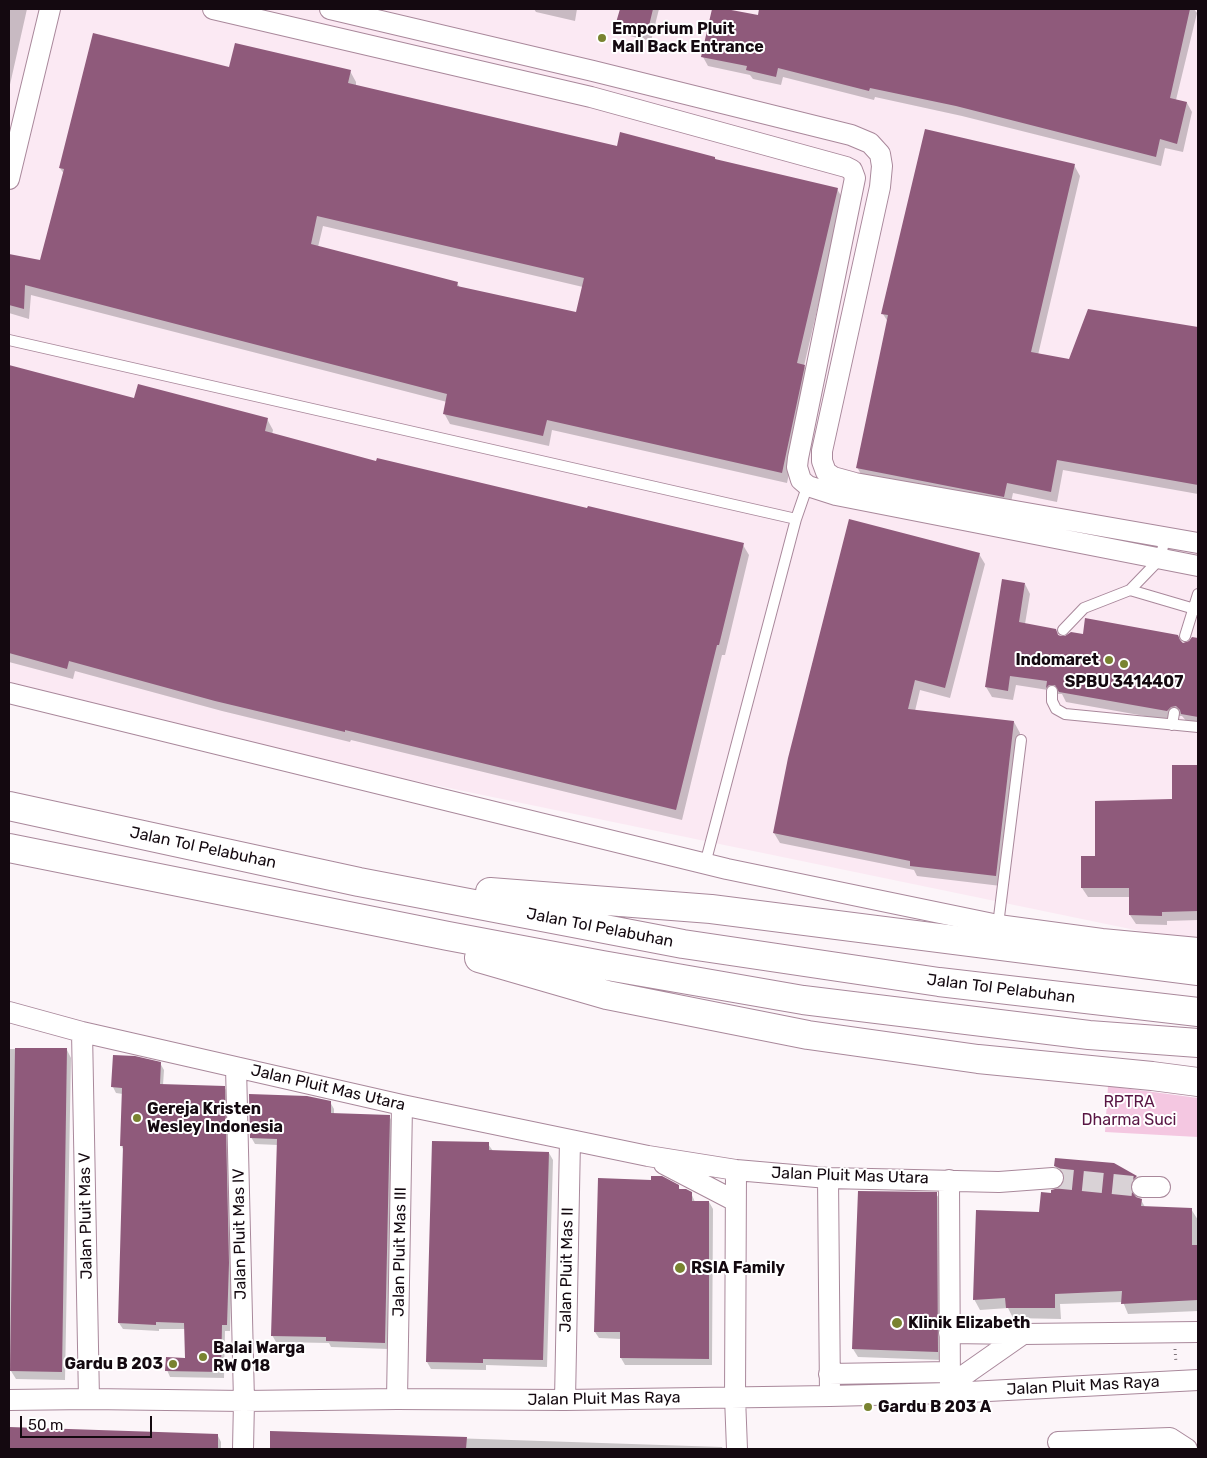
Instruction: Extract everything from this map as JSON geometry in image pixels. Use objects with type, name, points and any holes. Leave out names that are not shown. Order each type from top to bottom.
[{"type":"highway","name":"Jalan Tol Pelabuhan","points":[[17,807],[359,882],[683,944],[939,982],[1198,1012]]},
{"type":"highway","points":[[9,848],[592,963],[803,1000],[1088,1035],[1198,1043]]},
{"type":"highway","points":[[359,882],[711,909],[1198,971]]},
{"type":"highway","points":[[312,908],[607,996],[808,1035],[978,1060],[1198,1082]]},
{"type":"street","points":[[9,179],[50,9]]},
{"type":"street","points":[[213,9],[591,97],[839,164],[852,170],[855,178],[798,458],[798,475],[801,480],[808,486],[836,495],[1198,566]]},
{"type":"street","points":[[330,9],[851,135],[870,143],[880,154],[882,166],[880,187],[822,451],[822,461],[826,472],[833,477],[855,483],[1198,543]]},
{"type":"street","points":[[852,170],[870,143]]},
{"type":"street","points":[[9,693],[705,864],[998,924],[1119,941],[1198,948]]},
{"type":"street","name":"Jalan Pluit Mas Utara","points":[[9,1012],[82,1032],[402,1106],[648,1156],[736,1170],[828,1178],[999,1182],[1053,1178]]},
{"type":"street","name":"Jalan Pluit Mas V","points":[[82,1032],[90,1398]]},
{"type":"street","name":"Jalan Pluit Mas IV","points":[[236,1068],[244,1400],[243,1449]]},
{"type":"street","name":"Jalan Pluit Mas III","points":[[398,1399],[402,1106]]},
{"type":"street","name":"Jalan Pluit Mas II","points":[[565,1400],[570,1140]]},
{"type":"street","name":"Jalan Pluit Mas Utara","points":[[648,1156],[736,1201]]},
{"type":"street","points":[[736,1170],[735,1397],[737,1449]]},
{"type":"street","points":[[828,1178],[830,1396]]},
{"type":"street","points":[[949,1180],[950,1383]]},
{"type":"street","points":[[950,1332],[1023,1334],[1198,1332]]},
{"type":"street","points":[[829,1374],[950,1383],[1023,1334]]},
{"type":"street","name":"Jalan Pluit Mas Raya","points":[[9,1400],[90,1398],[565,1400],[830,1396],[950,1383],[1198,1380]]},
{"type":"street","points":[[1058,1442],[1170,1438],[1187,1449]]},
{"type":"lane","points":[[9,340],[796,519]]},
{"type":"lane","points":[[705,864],[804,493],[808,486],[826,472]]},
{"type":"lane","points":[[1063,630],[1084,608],[1130,590],[1160,559],[1165,538]]},
{"type":"lane","points":[[1130,590],[1195,610]]},
{"type":"lane","points":[[1185,636],[1195,610],[1198,594]]},
{"type":"lane","points":[[1052,691],[1052,701],[1056,709],[1065,714],[1198,726]]},
{"type":"lane","points":[[1172,725],[1174,712]]},
{"type":"lane","points":[[998,924],[1021,740]]},
{"type":"path","points":[[1175,1332],[1177,1381]]},
{"type":"shaded area","points":[[9,9],[1198,9],[1198,943],[9,697]]},
{"type":"green space","name":"RPTRA Dharma Suci","points":[[1108,1086],[1198,1098],[1198,1137],[1105,1132]]},
{"type":"building","points":[[620,9],[653,9],[647,34],[615,26]]},
{"type":"building","points":[[712,9],[726,9],[758,15],[759,9],[1190,9],[1170,98],[1187,102],[1177,144],[1160,139],[1156,157],[956,106],[870,88],[869,91],[778,68],[776,77],[746,70],[747,66],[701,57]]},
{"type":"building","points":[[93,33],[229,67],[235,43],[351,70],[348,83],[617,146],[620,132],[715,157],[715,159],[838,188],[797,363],[805,365],[782,473],[547,420],[543,436],[443,414],[447,394],[25,285],[24,309],[9,305],[9,254],[40,260],[64,169],[59,168]],"holes":[[[317,216],[584,278],[576,312],[457,286],[458,282],[311,244]]]},
{"type":"building","points":[[925,129],[1075,164],[1031,352],[1069,359],[1088,309],[1198,327],[1198,485],[1057,460],[1051,492],[1007,483],[1004,497],[856,468],[888,315],[881,314]]},
{"type":"building","points":[[9,365],[134,398],[138,384],[268,418],[265,431],[376,461],[377,458],[744,543],[676,810],[345,730],[345,732],[215,701],[69,661],[67,669],[9,653]]},
{"type":"building","points":[[849,519],[980,553],[945,688],[915,680],[908,709],[1014,721],[996,876],[910,866],[910,861],[773,833],[788,758]]},
{"type":"building","name":"SPBU 3414407","points":[[1002,579],[1025,583],[1019,622],[1056,629],[1058,635],[1061,636],[1071,632],[1083,634],[1085,618],[1178,635],[1183,643],[1189,641],[1192,637],[1198,638],[1198,717],[1181,714],[1176,706],[1171,707],[1167,711],[1059,692],[1055,685],[1049,685],[1046,688],[1047,681],[1010,676],[1008,691],[985,687]]},
{"type":"building","points":[[1172,765],[1198,765],[1198,911],[1162,912],[1162,916],[1129,915],[1129,888],[1081,888],[1081,856],[1095,856],[1095,801],[1172,799]]},
{"type":"building","points":[[15,1048],[67,1048],[62,1372],[10,1371]]},
{"type":"building","points":[[113,1055],[135,1056],[161,1062],[160,1084],[225,1086],[229,1263],[227,1325],[222,1325],[221,1372],[165,1371],[166,1357],[185,1358],[184,1323],[156,1322],[156,1325],[118,1323],[123,1146],[120,1146],[122,1088],[111,1087]]},
{"type":"building","points":[[249,1094],[307,1096],[331,1101],[331,1113],[390,1115],[385,1343],[326,1341],[326,1337],[271,1336],[277,1139],[250,1138]]},
{"type":"building","points":[[432,1141],[489,1142],[489,1150],[549,1152],[543,1360],[483,1359],[483,1363],[426,1362]]},
{"type":"building","points":[[1055,1158],[1114,1163],[1137,1176],[1132,1181],[1130,1187],[1136,1197],[1142,1199],[1141,1206],[1192,1208],[1192,1245],[1198,1245],[1198,1300],[1121,1304],[1122,1291],[1055,1294],[1055,1308],[1006,1308],[1005,1298],[973,1300],[976,1210],[1039,1212],[1041,1192],[1051,1193],[1051,1190],[1059,1188],[1064,1183],[1063,1172],[1054,1166]]},
{"type":"building","points":[[651,1176],[662,1176],[679,1185],[679,1189],[686,1189],[692,1192],[692,1201],[709,1201],[709,1359],[620,1358],[620,1332],[594,1332],[598,1178],[651,1180]]},
{"type":"building","points":[[858,1191],[937,1192],[938,1352],[852,1349]]},
{"type":"building","points":[[9,1427],[218,1434],[218,1449],[9,1449]]},
{"type":"building","points":[[270,1431],[467,1437],[466,1449],[270,1449]]},
{"type":"tunnel","points":[[1053,1178],[1142,1187]]},
{"type":"place","name":"Emporium Pluit Mall Back Entrance","points":[[602,38]]},
{"type":"place","name":"Indomaret","points":[[1109,660]]},
{"type":"place","name":"SPBU 3414407","points":[[1124,664]]},
{"type":"place","name":"Gereja Kristen Wesley Indonesia","points":[[137,1118]]},
{"type":"place","name":"RSIA Family","points":[[680,1268]]},
{"type":"place","name":"Klinik Elizabeth","points":[[897,1323]]},
{"type":"place","name":"Balai Warga RW 018","points":[[203,1357]]},
{"type":"place","name":"Gardu B 203","points":[[173,1364]]},
{"type":"place","name":"Gardu B 203 A","points":[[868,1407]]}]
